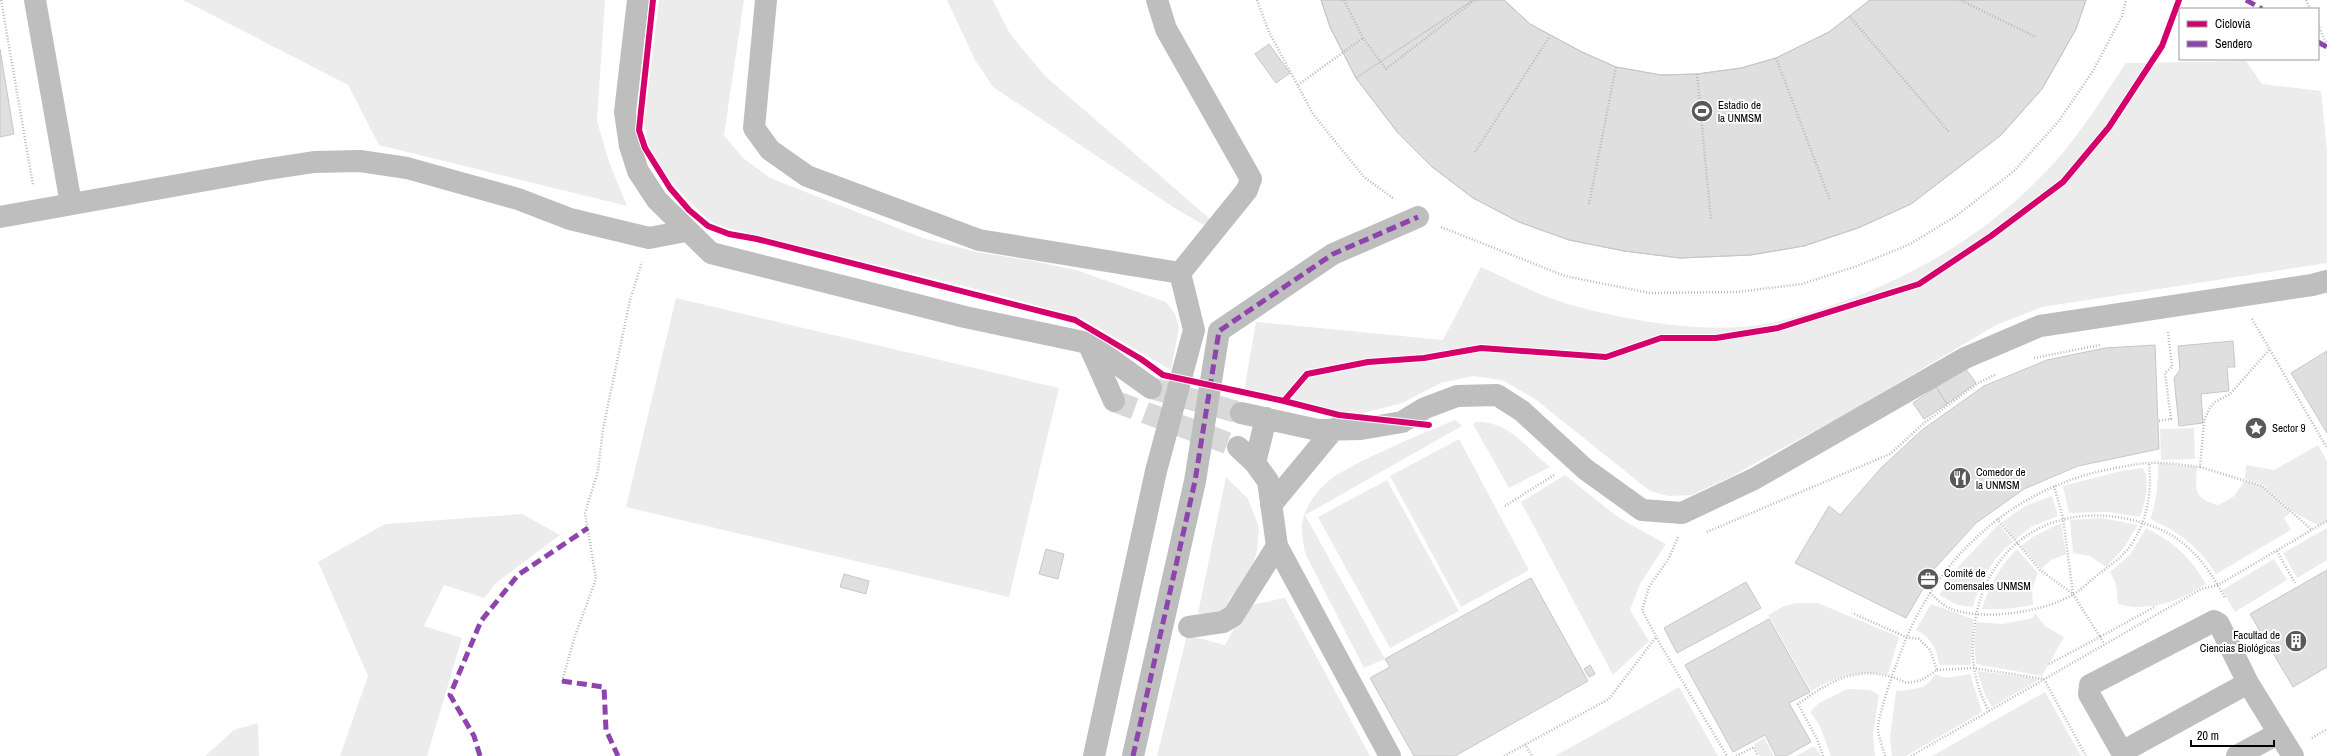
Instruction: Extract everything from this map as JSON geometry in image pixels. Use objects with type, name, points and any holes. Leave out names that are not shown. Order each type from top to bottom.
[{"type":"street","points":[[35,0],[71,204]]},
{"type":"street","points":[[638,0],[625,112],[630,146],[638,171],[657,200],[686,231],[711,253],[965,317],[1088,343],[1151,388]]},
{"type":"street","points":[[766,0],[754,128],[770,150],[807,176],[979,240],[1180,273]]},
{"type":"street","points":[[1157,0],[1166,29],[1250,179],[1247,190],[1180,273]]},
{"type":"street","points":[[0,217],[314,162],[360,161],[407,168],[518,199],[570,218],[649,238],[686,231]]},
{"type":"street","points":[[1133,756],[1195,481],[1219,331],[1333,254],[1418,217]]},
{"type":"street","points":[[1094,756],[1156,471],[1194,330],[1180,273]]},
{"type":"street","points":[[1241,413],[1318,430],[1361,429],[1402,422],[1425,408],[1457,396],[1497,395],[1522,411],[1585,469],[1642,510],[1682,513],[1754,479],[1965,358],[2040,326],[2312,285],[2327,281]]},
{"type":"street","points":[[1088,343],[1114,401]]},
{"type":"street","points":[[1255,463],[1266,418]]},
{"type":"street","points":[[1271,505],[1334,429]]},
{"type":"street","points":[[1238,447],[1255,463],[1268,481],[1277,546],[1390,756]]},
{"type":"street","points":[[1189,627],[1223,622],[1233,616],[1277,546]]},
{"type":"street","points":[[2248,683],[2123,754],[2089,694],[2090,685],[2214,620],[2219,624],[2248,683],[2278,733],[2300,748]]},
{"type":"street","points":[[2237,756],[2278,733]]},
{"type":"path","points":[[1,0],[33,187]]},
{"type":"path","points":[[1257,0],[1269,32],[1313,114],[1364,177],[1418,217],[1565,276],[1650,293],[1737,292],[1802,284],[1857,266],[1910,244],[1956,216],[2014,171],[2058,122],[2093,71],[2122,16],[2126,0]]},
{"type":"path","points":[[1344,0],[1362,38],[1386,69],[1475,0]]},
{"type":"path","points":[[1960,0],[2036,37]]},
{"type":"path","points":[[1850,17],[1949,132]]},
{"type":"path","points":[[2319,28],[2327,45]]},
{"type":"path","points":[[1475,152],[1550,36]]},
{"type":"path","points":[[1298,85],[1362,38]]},
{"type":"path","points":[[1776,58],[1830,200]]},
{"type":"path","points":[[1589,204],[1616,66]]},
{"type":"path","points":[[1697,74],[1711,220]]},
{"type":"path","points":[[562,680],[575,636],[596,579],[585,513],[598,471],[603,429],[630,300],[649,238]]},
{"type":"path","points":[[2250,317],[2327,448]]},
{"type":"path","points":[[2159,422],[2171,419],[2166,373],[2172,367],[2168,332]]},
{"type":"path","points":[[2033,358],[2105,344]]},
{"type":"path","points":[[2200,467],[2204,421],[2209,409],[2215,402],[2230,394],[2270,349]]},
{"type":"path","points":[[1706,532],[1890,454],[1924,423],[1978,383],[1999,374]]},
{"type":"path","points":[[1930,593],[1949,608],[1975,614],[2022,612],[2073,594],[2124,554],[2143,523],[2151,482],[2149,463]]},
{"type":"path","points":[[1885,756],[1878,728],[1892,676],[1906,637],[1930,593],[1945,570],[1970,544],[1997,519],[2030,497],[2054,486],[2091,474],[2149,463],[2200,467],[2262,486],[2312,530]]},
{"type":"path","points":[[1504,506],[1558,473]]},
{"type":"path","points":[[2054,486],[2063,518],[2073,594]]},
{"type":"path","points":[[1682,513],[1679,535],[1669,558],[1649,587],[1642,610],[1656,637],[1727,756]]},
{"type":"path","points":[[1989,711],[1979,690],[1973,668],[1972,640],[1975,614],[1985,583],[2003,558],[2016,544],[2033,531],[2063,518],[2086,515],[2113,516],[2143,523],[2165,531],[2185,545],[2202,561],[2218,585]]},
{"type":"path","points":[[1997,519],[2016,544],[2040,570],[2073,594],[2104,644]]},
{"type":"path","points":[[1911,756],[2104,644],[2201,590],[2218,585],[2327,521]]},
{"type":"path","points":[[2277,551],[2295,583]]},
{"type":"path","points":[[2049,664],[2156,606]]},
{"type":"path","points":[[1852,613],[1906,637],[1919,639],[1930,650],[1937,670]]},
{"type":"path","points":[[1504,756],[1609,699],[1656,637]]},
{"type":"path","points":[[1824,756],[1817,739],[1798,704],[1825,685],[1840,677],[1856,674],[1892,676],[1907,683],[1922,680],[1937,670],[1973,668],[2044,679]]},
{"type":"path","points":[[2044,679],[2086,756]]},
{"type":"path","points":[[2300,748],[2327,729]]},
{"type":"path","points":[[1525,744],[1532,756]]},
{"type":"path","points":[[1736,756],[1754,747],[1758,756]]},
{"type":"shaded area","points":[[183,0],[605,0],[597,121],[609,162],[627,206],[379,145],[348,85]]},
{"type":"shaded area","points":[[659,0],[744,0],[724,135],[743,158],[770,178],[923,238],[977,252],[1034,261],[1079,271],[1166,302],[1175,314],[1179,328],[1171,370],[1081,318],[992,293],[731,229],[718,225],[704,216],[677,188],[660,167],[648,144],[644,123]]},
{"type":"shaded area","points":[[947,0],[993,0],[1010,34],[1045,76],[1210,219],[1204,225],[1176,209],[993,87],[975,60]]},
{"type":"shaded area","points":[[2246,61],[2262,84],[2321,91],[2327,151],[2327,263],[2042,307],[1996,325],[1851,411],[1732,476],[1692,495],[1668,496],[1650,491],[1535,399],[1502,380],[1473,376],[1441,383],[1402,403],[1356,415],[1294,405],[1244,391],[1256,322],[1443,340],[1481,267],[1533,291],[1564,303],[1606,314],[1674,325],[1719,328],[1760,325],[1818,310],[1851,299],[1914,270],[1945,253],[1974,234],[2002,212],[2053,164],[2073,140],[2126,63]]},
{"type":"shaded area","points":[[676,298],[1059,388],[1009,597],[626,507]]},
{"type":"shaded area","points":[[1455,420],[1462,426],[1305,515],[1385,659],[1364,668],[1305,553],[1302,530],[1304,516],[1306,510],[1317,492],[1338,474],[1381,452]]},
{"type":"shaded area","points":[[1476,422],[1488,423],[1508,431],[1517,437],[1550,467],[1509,488],[1473,424]]},
{"type":"shaded area","points":[[2194,428],[2195,459],[2161,460],[2160,429]]},
{"type":"shaded area","points":[[1459,439],[1529,570],[1461,607],[1390,476]]},
{"type":"shaded area","points":[[2318,445],[2327,461],[2327,521],[2319,526],[2292,511],[2263,485],[2245,479],[2246,465],[2274,470]]},
{"type":"shaded area","points":[[2158,463],[2197,467],[2197,492],[2204,499],[2218,505],[2233,497],[2245,481],[2262,486],[2291,512],[2284,518],[2291,530],[2216,574],[2203,556],[2188,541],[2170,529],[2150,519],[2157,492]]},
{"type":"shaded area","points":[[2143,468],[2147,480],[2147,486],[2140,517],[2108,512],[2069,513],[2063,486],[2121,471]]},
{"type":"shaded area","points":[[1565,475],[1619,518],[1666,544],[1640,584],[1630,610],[1649,641],[1613,675],[1521,502]]},
{"type":"shaded area","points":[[1226,477],[1248,499],[1259,527],[1257,551],[1248,580],[1231,597],[1222,613],[1214,616],[1198,613]]},
{"type":"shaded area","points":[[1387,480],[1459,611],[1390,648],[1318,517]]},
{"type":"shaded area","points":[[2052,496],[2058,516],[2031,527],[2015,540],[2002,522],[2025,506]]},
{"type":"shaded area","points":[[522,514],[560,535],[496,583],[484,598],[444,585],[424,626],[462,638],[427,756],[340,756],[368,676],[318,562],[385,524]]},
{"type":"shaded area","points":[[2102,518],[2138,525],[2123,549],[2106,567],[2090,556],[2073,553],[2070,520]]},
{"type":"shaded area","points":[[2061,523],[2066,554],[2051,560],[2041,569],[2021,546],[2034,536]]},
{"type":"shaded area","points":[[1999,524],[2013,542],[1998,556],[1987,571],[1979,588],[1973,607],[1958,605],[1939,595],[1957,568]]},
{"type":"shaded area","points":[[2146,528],[2165,539],[2180,551],[2194,566],[2206,584],[2185,596],[2164,604],[2141,607],[2118,604],[2116,584],[2110,572],[2130,555]]},
{"type":"shaded area","points":[[2327,528],[2327,560],[2297,578],[2283,553]]},
{"type":"shaded area","points":[[2017,549],[2038,573],[2032,589],[2033,605],[2006,609],[1982,609],[1988,592],[1996,577]]},
{"type":"shaded area","points":[[2274,559],[2287,580],[2235,612],[2222,590]]},
{"type":"shaded area","points":[[1285,598],[1370,756],[1157,756],[1187,635],[1225,645],[1246,606]]},
{"type":"shaded area","points":[[1797,603],[1818,603],[1899,637],[1888,674],[1866,673],[1848,675],[1830,681],[1811,691],[1768,615],[1784,606]]},
{"type":"shaded area","points":[[1931,604],[1973,619],[1971,665],[1939,665],[1937,654],[1932,644],[1925,636],[1916,630]]},
{"type":"shaded area","points":[[2035,613],[2045,626],[2064,637],[2042,676],[1976,664],[1974,641],[1976,622],[2003,624],[2033,618]]},
{"type":"shaded area","points":[[1977,671],[2040,679],[1992,707],[1985,695]]},
{"type":"shaded area","points":[[1935,674],[1946,678],[1970,674],[1982,712],[1906,756],[1892,756],[1890,737],[1896,691],[1918,688],[1928,684]]},
{"type":"shaded area","points":[[1679,687],[1718,756],[1555,756]]},
{"type":"shaded area","points":[[1847,689],[1870,690],[1879,695],[1873,734],[1875,756],[1831,756],[1819,724],[1810,712],[1819,703]]},
{"type":"shaded area","points":[[2045,692],[2081,756],[1932,756]]},
{"type":"shaded area","points":[[258,723],[259,756],[205,756],[234,730]]},
{"type":"shaded area","points":[[1764,738],[1774,756],[1760,756],[1754,744]]},
{"type":"shaded area","points":[[1814,746],[1821,756],[1796,756]]},
{"type":"building","name":"Estadio de la UNMSM","points":[[1321,0],[1504,0],[1530,24],[1582,52],[1616,67],[1661,75],[1697,74],[1741,68],[1776,58],[1829,32],[1870,0],[2086,0],[2076,29],[2042,89],[2001,135],[1911,204],[1858,228],[1804,246],[1751,255],[1680,258],[1624,251],[1569,240],[1519,222],[1473,198],[1431,166],[1398,133],[1356,78],[1330,27]]},
{"type":"building","points":[[1321,0],[1473,0],[1356,78],[1330,27]]},
{"type":"building","name":"Estadio de la UNMSM","points":[[1473,0],[1504,0],[1530,24],[1582,52],[1616,67],[1661,75],[1697,74],[1741,68],[1776,58],[1829,32],[1870,0],[2086,0],[2076,29],[2042,89],[2001,135],[1911,204],[1858,228],[1804,246],[1751,255],[1680,258],[1624,251],[1569,240],[1519,222],[1473,198],[1431,166],[1398,133],[1356,78]]},
{"type":"building","points":[[1269,44],[1290,73],[1276,83],[1255,54]]},
{"type":"building","points":[[0,49],[14,134],[0,137]]},
{"type":"building","points":[[2233,341],[2235,367],[2227,367],[2229,391],[2201,394],[2203,423],[2179,426],[2174,378],[2180,370],[2178,346]]},
{"type":"building","name":"Comedor de la UNMSM","points":[[2155,345],[2159,449],[2078,466],[2024,489],[1976,523],[1935,568],[1906,618],[1795,563],[1829,506],[1840,515],[1881,468],[1922,430],[1984,386],[2047,360],[2105,348]]},
{"type":"building","points":[[2327,351],[2327,433],[2291,373]]},
{"type":"building","points":[[1965,368],[1976,383],[1947,404],[1936,387]]},
{"type":"building","points":[[1936,387],[1947,404],[1924,419],[1913,403]]},
{"type":"building","points":[[1046,549],[1064,554],[1058,579],[1039,574]]},
{"type":"building","name":"Facultad de Ciencias Biológicas","points":[[2327,570],[2327,667],[2293,687],[2250,614]]},
{"type":"building","points":[[844,574],[869,581],[866,594],[840,587]]},
{"type":"building","points":[[1531,578],[1588,681],[1455,756],[1414,756],[1370,678],[1390,667],[1385,659]]},
{"type":"building","points":[[1746,582],[1761,608],[1677,653],[1664,628]]},
{"type":"building","points":[[1769,619],[1810,692],[1789,703],[1811,742],[1786,756],[1776,756],[1765,735],[1733,752],[1685,665]]},
{"type":"building","points":[[1590,665],[1595,674],[1589,677],[1584,669]]},
{"type":"tunnel","points":[[1151,388],[1241,413]]},
{"type":"tunnel","points":[[1114,401],[1238,447]]},
{"type":"marked path","points":[[2246,0],[2260,8]]},
{"type":"marked path","points":[[2319,43],[2327,47]]},
{"type":"marked path","points":[[1133,756],[1195,481],[1219,331],[1333,254],[1418,217]]},
{"type":"marked path","points":[[480,756],[474,736],[450,695],[481,621],[518,575],[588,528]]},
{"type":"marked path","points":[[562,681],[604,687],[606,730],[618,756]]},
{"type":"cycle path","points":[[653,0],[639,130],[645,148],[670,188],[689,210],[708,226],[729,234],[757,239],[1075,320],[1141,359],[1163,375],[1284,401],[1339,415],[1429,425]]},
{"type":"cycle path","points":[[1284,401],[1307,374],[1368,362],[1424,358],[1481,348],[1606,357],[1661,338],[1716,338],[1778,328],[1919,284],[1991,236],[2063,182],[2109,127],[2162,46],[2179,0]]},
{"type":"place","name":"Estadio de la UNMSM","points":[[1702,111]]},
{"type":"place","name":"Sector 9","points":[[2256,428]]},
{"type":"place","name":"Comedor de la UNMSM","points":[[1960,478]]},
{"type":"place","name":"Comité de Comensales UNMSM","points":[[1928,579]]},
{"type":"place","name":"Facultad de Ciencias Biológicas","points":[[2296,641]]}]
